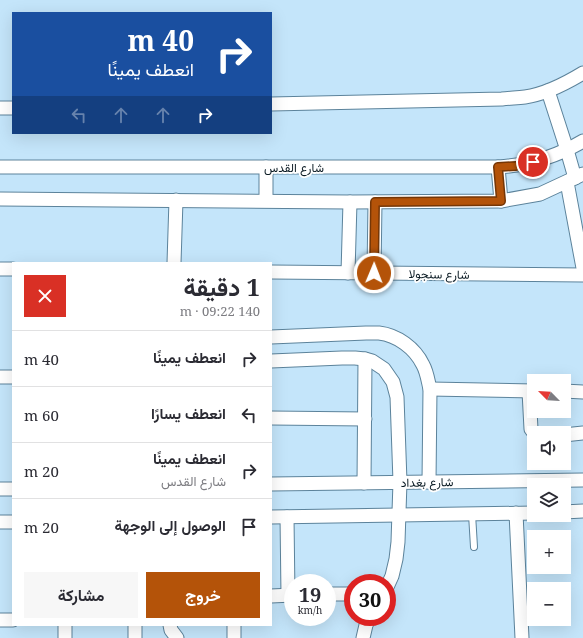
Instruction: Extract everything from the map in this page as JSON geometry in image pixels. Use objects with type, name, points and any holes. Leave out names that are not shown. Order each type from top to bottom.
[{"type":"street","points":[[272,104],[502,99],[526,97],[548,91],[583,73]]},
{"type":"street","points":[[548,91],[575,178],[583,268]]},
{"type":"street","points":[[0,108],[12,108]]},
{"type":"street","name":"شارع القدس","points":[[0,167],[498,167],[516,166],[533,162],[567,150],[583,141]]},
{"type":"street","points":[[266,167],[266,200]]},
{"type":"street","points":[[498,167],[501,201]]},
{"type":"street","points":[[0,199],[266,200],[350,202],[501,201],[540,194],[575,178]]},
{"type":"street","points":[[174,262],[176,200]]},
{"type":"street","points":[[348,273],[350,202]]},
{"type":"street","points":[[374,273],[375,202]]},
{"type":"street","points":[[0,269],[12,269]]},
{"type":"street","name":"شارع سنجولا","points":[[272,272],[583,275]]},
{"type":"street","points":[[272,336],[366,332],[380,333],[394,337],[406,344],[416,353],[423,364],[430,389],[429,482]]},
{"type":"street","points":[[272,361],[348,358],[365,359],[372,361],[384,370],[393,382],[398,397],[400,482],[396,559],[392,574]]},
{"type":"street","points":[[364,483],[365,359]]},
{"type":"street","points":[[0,377],[12,377]]},
{"type":"street","points":[[430,389],[527,391]]},
{"type":"street","points":[[571,391],[583,392]]},
{"type":"street","points":[[272,418],[365,419]]},
{"type":"street","points":[[571,434],[583,433]]},
{"type":"street","name":"شارع بغداد","points":[[272,484],[583,480]]},
{"type":"street","points":[[0,489],[12,489]]},
{"type":"street","points":[[571,512],[583,511]]},
{"type":"street","points":[[516,513],[522,638]]},
{"type":"street","points":[[272,517],[527,513]]},
{"type":"street","points":[[287,517],[289,574]]},
{"type":"street","points":[[0,522],[12,522]]},
{"type":"street","points":[[272,596],[284,595]]},
{"type":"street","points":[[0,620],[12,620]]},
{"type":"street","points":[[64,626],[65,638]]},
{"type":"street","points":[[135,626],[135,638]]},
{"type":"street","points":[[170,626],[171,630],[178,638]]},
{"type":"street","points":[[234,626],[234,638]]},
{"type":"street","points":[[363,638],[366,626]]},
{"type":"lane","points":[[472,514],[474,548]]},
{"type":"route","points":[[374,273],[375,202],[501,201],[498,167],[516,166],[533,162]]}]
